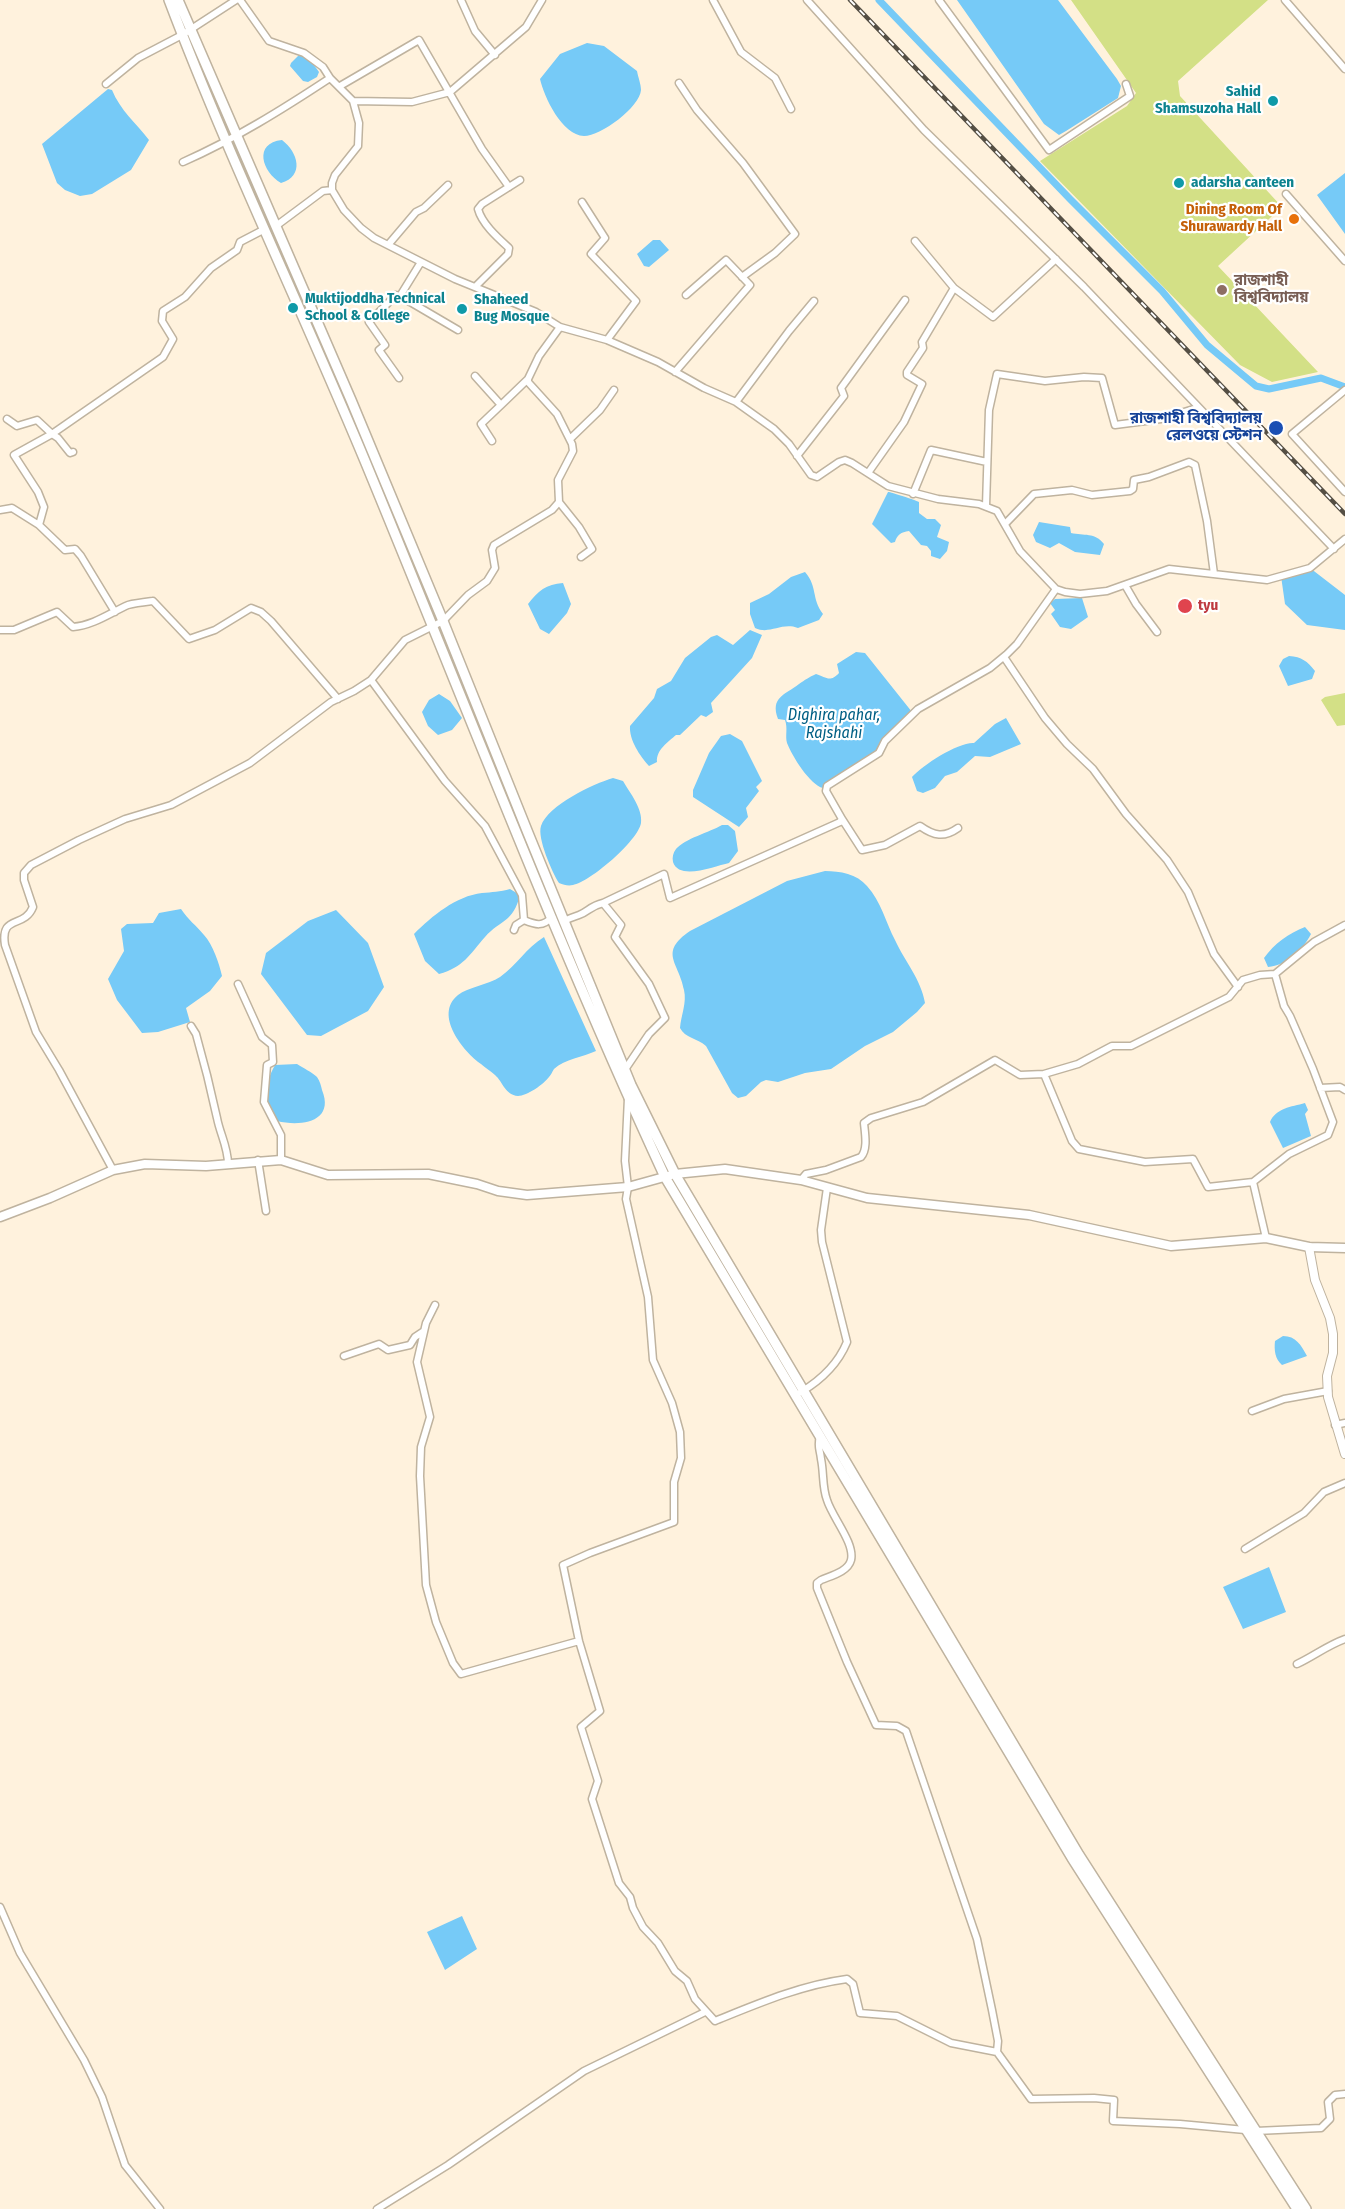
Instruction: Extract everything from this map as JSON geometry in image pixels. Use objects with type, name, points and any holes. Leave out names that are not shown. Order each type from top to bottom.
[{"type":"main road","points":[[169,0],[236,135],[443,621],[564,921],[622,1073],[628,1096],[670,1175],[1078,1855],[1252,2130],[1297,2209]]},
{"type":"main road","points":[[178,0],[186,33],[227,140],[341,403],[552,917],[670,1175]]},
{"type":"main road","points":[[0,1217],[113,1170],[145,1164],[206,1166],[258,1160],[281,1160],[328,1175],[428,1174],[477,1184],[498,1191],[527,1195],[628,1187],[670,1175],[725,1169],[801,1180],[867,1198],[1029,1215],[1171,1246],[1266,1238],[1309,1247],[1345,1248]]},
{"type":"main road","points":[[800,1392],[820,1436],[1072,1858],[1306,2209]]},
{"type":"street","points":[[106,84],[138,58],[186,33],[238,0],[269,41],[304,53],[323,67],[330,78],[353,101],[359,123],[358,146],[335,175],[332,190],[344,210],[361,228],[388,245],[475,287],[536,312],[560,327],[607,340],[736,402],[774,429],[811,475],[817,477],[845,460],[888,486],[913,494],[987,507],[997,511],[1020,551],[1056,589],[1080,594],[1107,591],[1169,569],[1267,580],[1310,568],[1339,544]]},
{"type":"street","points":[[461,0],[475,31],[495,55]]},
{"type":"street","points":[[713,0],[741,52],[775,78],[791,109]]},
{"type":"street","points":[[807,0],[924,130],[1056,259],[1197,408],[1345,550]]},
{"type":"street","points":[[939,0],[1049,150],[1130,96],[1126,84]]},
{"type":"street","points":[[1285,0],[1345,69]]},
{"type":"street","points":[[353,101],[412,102],[450,92],[526,27],[540,1]]},
{"type":"street","points":[[340,86],[419,40],[482,149],[509,187]]},
{"type":"street","points":[[183,162],[281,110],[330,78]]},
{"type":"street","points":[[680,83],[697,110],[743,163],[795,234],[775,253],[742,277]]},
{"type":"street","points":[[475,287],[508,254],[509,248],[480,215],[478,209],[482,204],[520,180]]},
{"type":"street","points":[[388,245],[416,212],[424,208],[448,185]]},
{"type":"street","points":[[276,226],[323,191],[332,190]]},
{"type":"street","points":[[1286,194],[1345,261]]},
{"type":"street","points":[[582,202],[605,238],[591,254],[636,301],[607,340]]},
{"type":"street","points":[[39,525],[44,507],[38,492],[14,455],[52,434],[163,357],[173,339],[162,321],[163,311],[185,297],[211,268],[237,250],[240,242],[265,229]]},
{"type":"street","points":[[915,241],[954,288],[993,317],[1056,259]]},
{"type":"street","points":[[675,372],[750,285],[726,260],[686,295]]},
{"type":"street","points":[[399,296],[421,261]]},
{"type":"street","points":[[868,473],[904,422],[922,384],[907,375],[907,372],[923,348],[922,342],[954,288]]},
{"type":"street","points":[[399,378],[379,350],[385,345],[369,322],[396,295],[458,330]]},
{"type":"street","points":[[797,456],[844,396],[841,388],[905,300]]},
{"type":"street","points":[[736,402],[814,301]]},
{"type":"street","points":[[492,441],[481,424],[528,379],[539,356],[560,327]]},
{"type":"street","points":[[987,507],[988,410],[997,374],[1045,381],[1084,377],[1102,378],[1115,424],[1161,419],[1197,408]]},
{"type":"street","points":[[475,375],[501,405]]},
{"type":"street","points":[[528,379],[528,382],[557,414],[570,439],[573,451],[558,480],[559,502],[579,527],[592,549],[581,557]]},
{"type":"street","points":[[570,439],[600,410],[614,390]]},
{"type":"street","points":[[1345,390],[1292,435],[1345,492]]},
{"type":"street","points":[[7,419],[17,426],[37,420],[58,438],[70,453],[73,452]]},
{"type":"street","points":[[913,494],[931,450],[987,462]]},
{"type":"street","points":[[1005,524],[1034,494],[1072,490],[1092,495],[1130,491],[1133,489],[1134,480],[1190,462],[1195,465],[1207,520],[1214,574]]},
{"type":"street","points":[[113,1170],[36,1032],[5,945],[2,933],[4,928],[12,922],[22,920],[32,911],[33,907],[24,873],[31,866],[79,840],[125,819],[171,805],[230,775],[250,763],[331,702],[371,680],[405,640],[443,621],[468,595],[487,581],[495,568],[492,550],[494,545],[552,510],[559,502]]},
{"type":"street","points":[[0,510],[12,508],[39,525],[65,550],[75,549],[115,612]]},
{"type":"street","points":[[1125,585],[1157,632]]},
{"type":"street","points":[[958,828],[944,836],[930,833],[920,826],[885,844],[862,850],[826,791],[827,786],[879,753],[885,741],[918,710],[990,668],[1004,657],[1017,644],[1056,589]]},
{"type":"street","points":[[0,630],[14,630],[57,612],[73,627],[82,626],[130,605],[153,601],[189,639],[215,630],[250,608],[261,612],[271,621],[338,699]]},
{"type":"street","points":[[1004,657],[1045,718],[1093,769],[1126,814],[1167,860],[1188,892],[1214,954],[1238,987]]},
{"type":"street","points":[[371,680],[432,765],[485,826],[522,895],[524,920]]},
{"type":"street","points":[[564,921],[664,874],[670,898],[840,822],[842,819]]},
{"type":"street","points":[[603,903],[621,925],[615,937],[649,984],[665,1018],[649,1034],[622,1073]]},
{"type":"street","points":[[524,920],[536,925],[546,924],[552,917]]},
{"type":"street","points":[[514,930],[516,925],[524,920]]},
{"type":"street","points":[[801,1180],[806,1174],[826,1170],[861,1157],[864,1154],[864,1123],[867,1120],[923,1102],[995,1060],[1020,1075],[1044,1074],[1078,1064],[1112,1046],[1131,1046],[1229,997],[1243,980],[1275,974],[1314,942],[1345,925]]},
{"type":"street","points":[[1044,1074],[1072,1141],[1079,1149],[1145,1162],[1193,1159],[1208,1187],[1253,1182],[1289,1154],[1328,1136],[1333,1122],[1284,1006],[1275,974]]},
{"type":"street","points":[[238,984],[262,1036],[272,1045],[273,1062],[267,1065],[264,1102],[281,1135],[281,1160]]},
{"type":"street","points":[[191,1026],[196,1034],[212,1090],[217,1120],[228,1150],[228,1164]]},
{"type":"street","points":[[1320,1088],[1340,1087],[1345,1090]]},
{"type":"street","points":[[628,1096],[626,1199],[651,1314],[653,1360],[672,1403],[680,1432],[681,1458],[674,1482],[674,1522],[562,1565],[579,1641],[600,1711],[581,1726],[598,1781],[592,1799],[619,1883],[630,1897],[643,1927],[658,1944],[675,1971],[687,1981],[695,1999],[714,2021],[782,1995],[825,1982],[847,1979],[853,1984],[860,2013],[897,2016],[951,2043],[998,2052]]},
{"type":"street","points":[[258,1160],[266,1211]]},
{"type":"street","points":[[1253,1182],[1266,1238]]},
{"type":"street","points":[[800,1392],[821,1378],[842,1356],[847,1342],[822,1242],[821,1230],[827,1188]]},
{"type":"street","points":[[1309,1247],[1314,1280],[1330,1318],[1333,1334],[1333,1353],[1327,1376],[1328,1391],[1335,1425],[1345,1454]]},
{"type":"street","points":[[435,1305],[426,1323],[417,1362],[430,1417],[422,1447],[420,1476],[426,1585],[436,1623],[453,1663],[461,1674],[579,1641]]},
{"type":"street","points":[[344,1356],[379,1344],[388,1350],[410,1345],[415,1336],[424,1331]]},
{"type":"street","points":[[1252,1411],[1284,1399],[1328,1391]]},
{"type":"street","points":[[1335,1425],[1345,1423]]},
{"type":"street","points":[[820,1436],[817,1446],[822,1459],[827,1501],[842,1529],[851,1554],[851,1562],[846,1568],[820,1580],[817,1583],[818,1588],[847,1662],[876,1725],[897,1726],[906,1731],[977,1939],[998,2041],[998,2052],[1031,2099],[1114,2100],[1113,2121],[1252,2130],[1321,2128],[1330,2119],[1328,2102],[1335,2095],[1345,2094]]},
{"type":"street","points":[[1245,1549],[1304,1513],[1324,1492],[1345,1483]]},
{"type":"street","points":[[1297,1664],[1329,1645],[1345,1639]]},
{"type":"street","points":[[0,1907],[20,1953],[73,2041],[102,2097],[125,2165],[160,2209]]},
{"type":"street","points":[[377,2209],[448,2165],[584,2071],[705,2012]]},
{"type":"green space","points":[[1071,0],[1268,0],[1178,81],[1180,96],[1282,207],[1218,266],[1318,372],[1272,382],[1240,365],[1040,161],[1127,106],[1136,93]]},
{"type":"green space","points":[[1345,693],[1345,725],[1337,726],[1321,700]]},
{"type":"water","points":[[957,0],[1058,0],[1117,79],[1121,86],[1118,98],[1059,135],[1044,124]]},
{"type":"water","points":[[587,43],[604,46],[637,71],[641,90],[639,97],[627,112],[609,126],[584,136],[576,134],[561,122],[545,95],[540,79],[560,54]]},
{"type":"water","points":[[299,55],[308,59],[319,72],[317,77],[308,82],[303,81],[290,66]]},
{"type":"water","points":[[108,89],[112,90],[124,110],[149,140],[131,170],[92,194],[80,196],[65,190],[57,183],[42,144]]},
{"type":"water","points":[[282,140],[295,157],[296,169],[289,180],[281,183],[274,178],[265,165],[264,152],[273,142]]},
{"type":"water","points":[[1345,173],[1345,234],[1317,195]]},
{"type":"water","points":[[653,240],[660,240],[669,250],[649,267],[644,266],[637,254]]},
{"type":"water","points":[[888,492],[919,502],[919,513],[927,519],[935,519],[941,525],[937,537],[949,542],[947,551],[940,559],[931,556],[931,551],[927,546],[921,545],[909,531],[900,534],[895,542],[891,543],[872,524]]},
{"type":"water","points":[[1039,522],[1070,527],[1071,533],[1089,535],[1101,540],[1104,544],[1100,555],[1075,552],[1059,543],[1050,548],[1036,542],[1033,535]]},
{"type":"water","points":[[1310,568],[1345,595],[1345,630],[1307,625],[1285,604],[1281,576]]},
{"type":"water","points":[[805,572],[812,583],[817,603],[823,614],[819,620],[798,628],[786,626],[760,630],[755,628],[750,614],[750,603],[769,594],[791,577]]},
{"type":"water","points":[[563,583],[571,604],[567,613],[549,634],[540,629],[528,604],[543,589]]},
{"type":"water","points":[[1082,598],[1088,617],[1071,629],[1060,627],[1051,614],[1055,610],[1050,603],[1055,599]]},
{"type":"water","points":[[750,630],[762,635],[752,658],[711,703],[713,712],[706,717],[701,715],[680,735],[676,735],[666,743],[660,750],[657,762],[649,766],[633,742],[630,726],[654,698],[657,689],[671,681],[685,658],[711,637],[717,635],[733,645]]},
{"type":"water","name":"Dighira pahar, Rajshahi","points":[[856,652],[865,653],[912,712],[883,740],[875,752],[823,788],[807,776],[793,755],[787,743],[785,720],[778,719],[777,701],[816,674],[830,679],[836,676],[839,673],[837,664]]},
{"type":"water","points":[[1289,656],[1304,660],[1315,671],[1312,679],[1288,686],[1279,666],[1283,659]]},
{"type":"water","points":[[439,694],[450,701],[462,718],[452,730],[438,735],[428,726],[422,712],[429,700]]},
{"type":"water","points":[[1006,718],[1021,744],[990,757],[975,756],[957,772],[945,776],[935,788],[923,793],[917,791],[912,777],[917,772],[950,750],[974,743],[995,724]]},
{"type":"water","points":[[730,734],[742,741],[762,781],[756,787],[759,791],[746,808],[748,817],[739,827],[693,797],[693,790],[709,753],[721,736]]},
{"type":"water","points":[[613,778],[623,781],[638,807],[641,823],[638,831],[623,850],[590,877],[573,885],[559,883],[549,863],[541,838],[541,826],[545,818],[572,796]]},
{"type":"water","points":[[722,825],[728,825],[735,831],[738,851],[729,863],[698,871],[682,871],[677,868],[673,857],[680,845]]},
{"type":"water","points":[[825,871],[853,876],[863,882],[872,892],[916,978],[925,1003],[893,1032],[865,1046],[831,1069],[805,1073],[778,1082],[766,1080],[746,1096],[738,1098],[732,1093],[706,1046],[685,1034],[680,1028],[685,995],[673,958],[675,946],[690,931],[787,881]]},
{"type":"water","points":[[510,889],[520,895],[514,911],[491,931],[460,964],[439,974],[425,961],[414,934],[429,920],[463,898]]},
{"type":"water","points":[[181,909],[210,944],[222,976],[210,991],[186,1008],[190,1022],[158,1032],[142,1033],[117,1000],[108,979],[124,951],[121,929],[127,924],[153,923],[159,913]]},
{"type":"water","points":[[336,910],[368,943],[384,987],[368,1011],[321,1036],[307,1035],[261,974],[266,953],[308,921]]},
{"type":"water","points":[[1305,927],[1311,934],[1303,946],[1288,960],[1268,967],[1264,958],[1272,948],[1293,932]]},
{"type":"water","points":[[544,937],[596,1051],[558,1066],[539,1086],[518,1096],[507,1091],[495,1075],[467,1051],[454,1032],[449,1013],[451,1003],[458,995],[500,977]]},
{"type":"water","points":[[297,1064],[313,1073],[318,1079],[325,1101],[324,1109],[313,1120],[296,1123],[277,1121],[267,1094],[271,1073],[275,1065]]},
{"type":"water","points":[[1305,1103],[1308,1110],[1305,1114],[1311,1136],[1283,1148],[1270,1122],[1280,1111]]},
{"type":"water","points":[[1283,1336],[1295,1339],[1307,1356],[1282,1365],[1276,1357],[1275,1341]]},
{"type":"water","points":[[1269,1567],[1286,1612],[1243,1629],[1223,1587]]},
{"type":"water","points":[[462,1916],[477,1949],[445,1970],[427,1932]]},
{"type":"waterway","points":[[879,0],[1070,199],[1162,291],[1207,345],[1256,386],[1269,389],[1321,378],[1345,387]]},
{"type":"railway","points":[[850,0],[1345,514]]},
{"type":"place","name":"Sahid Shamsuzoha Hall","points":[[1273,101]]},
{"type":"place","name":"adarsha canteen","points":[[1179,183]]},
{"type":"place","name":"Dining Room Of Shurawardy Hall","points":[[1294,219]]},
{"type":"place","name":"রাজশাহী বিশ্ববিদ্যালয়","points":[[1222,290]]},
{"type":"place","name":"Muktijoddha Technical School & College","points":[[293,308]]},
{"type":"place","name":"Shaheed Bug Mosque","points":[[462,309]]},
{"type":"place","name":"রাজশাহী বিশ্ববিদ্যালয় রেলওয়ে স্টেশন","points":[[1276,428]]},
{"type":"place","name":"tyu","points":[[1185,606]]}]
